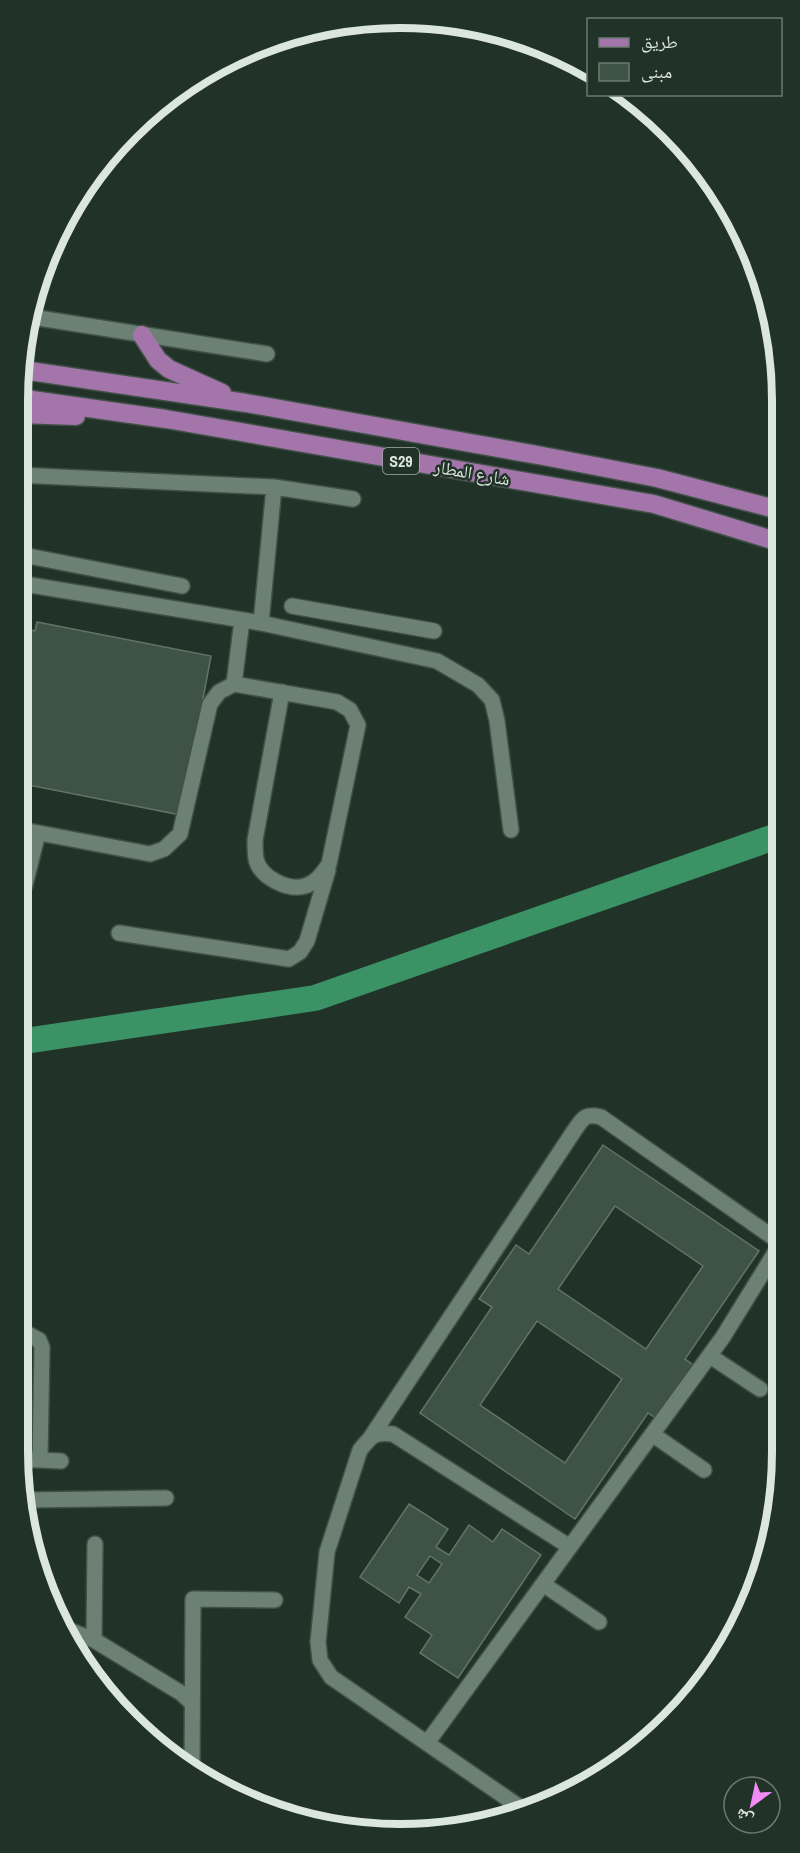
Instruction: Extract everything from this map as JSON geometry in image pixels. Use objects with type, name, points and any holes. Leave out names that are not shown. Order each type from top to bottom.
[{"type":"main road","points":[[142,335],[158,360],[169,369],[246,403]]},
{"type":"main road","name":"شارع المطار","points":[[30,371],[246,403],[657,478],[772,508]]},
{"type":"main road","name":"شارع المطار","points":[[28,399],[166,419],[654,504],[772,540]]},
{"type":"main road","points":[[28,414],[166,419]]},
{"type":"street","points":[[38,318],[267,354]]},
{"type":"street","points":[[28,475],[274,487],[353,499]]},
{"type":"street","points":[[261,622],[274,487]]},
{"type":"street","points":[[28,556],[182,586]]},
{"type":"street","points":[[57,589],[62,563]]},
{"type":"street","points":[[28,584],[261,622],[437,661],[478,685],[492,700],[497,721],[511,830]]},
{"type":"street","points":[[292,606],[434,631]]},
{"type":"street","points":[[357,644],[362,618]]},
{"type":"street","points":[[234,684],[242,620]]},
{"type":"street","points":[[28,831],[150,854],[164,849],[180,834],[210,704],[219,692],[234,684],[337,702],[350,710],[358,725],[329,864],[307,941],[300,952],[289,959],[119,933]]},
{"type":"street","points":[[282,692],[255,840],[256,860],[262,871],[285,886],[305,886],[318,878],[329,864]]},
{"type":"street","points":[[28,873],[38,833]]},
{"type":"street","points":[[517,1805],[331,1677],[320,1660],[318,1638],[327,1552],[360,1450],[371,1437],[582,1119],[591,1115],[601,1117],[772,1237]]},
{"type":"street","points":[[427,1743],[710,1356],[772,1258]]},
{"type":"street","points":[[28,1334],[39,1340],[42,1347],[40,1460]]},
{"type":"street","points":[[710,1356],[760,1389]]},
{"type":"street","points":[[371,1437],[379,1432],[393,1434],[570,1547]]},
{"type":"street","points":[[652,1434],[704,1470]]},
{"type":"street","points":[[28,1460],[61,1461]]},
{"type":"street","points":[[32,1500],[166,1498]]},
{"type":"street","points":[[94,1544],[94,1640]]},
{"type":"street","points":[[543,1584],[599,1622]]},
{"type":"street","points":[[192,1761],[193,1599],[276,1600]]},
{"type":"street","points":[[75,1632],[94,1640],[192,1702]]},
{"type":"building","points":[[37,622],[211,656],[181,815],[28,785],[28,630],[35,631]]},
{"type":"building","points":[[603,1145],[759,1251],[685,1359],[696,1367],[660,1421],[648,1413],[575,1519],[420,1413],[492,1307],[479,1299],[516,1245],[529,1254]],"holes":[[[615,1206],[703,1266],[646,1349],[558,1289]],[[537,1321],[622,1379],[565,1463],[480,1405]]]},
{"type":"building","points":[[409,1504],[448,1529],[436,1547],[449,1555],[469,1525],[493,1542],[502,1529],[541,1555],[458,1678],[420,1653],[432,1635],[405,1617],[421,1594],[409,1587],[399,1603],[360,1577]],"holes":[[[430,1556],[442,1564],[429,1583],[417,1575]]]},
{"type":"waterway","points":[[28,1041],[315,998],[772,838]]}]
